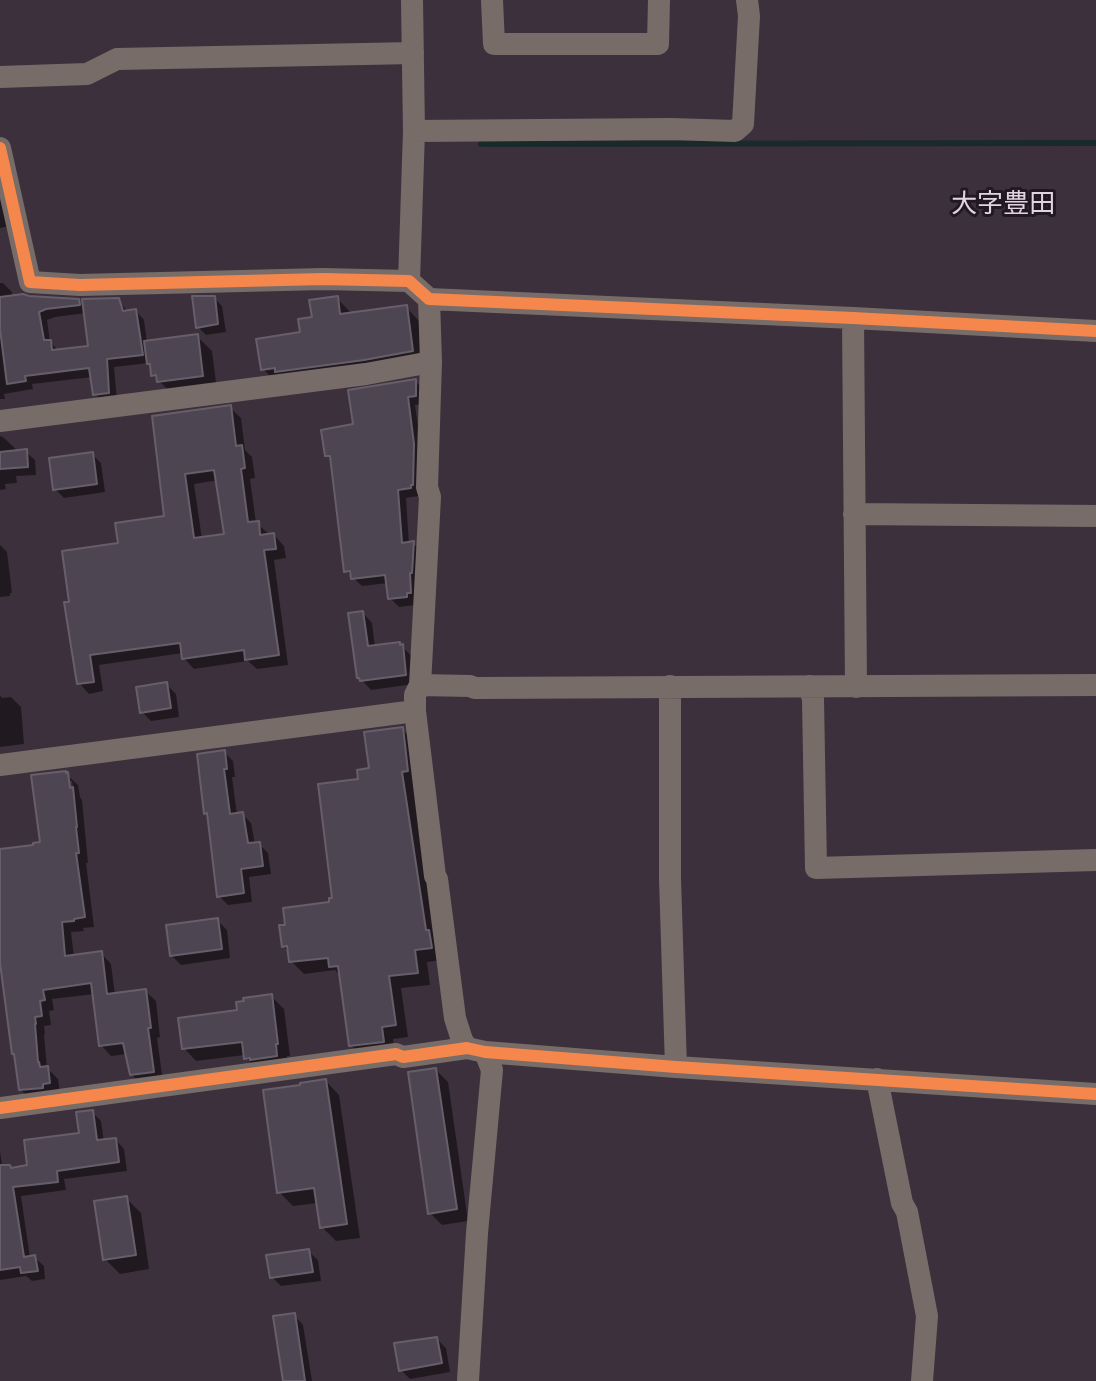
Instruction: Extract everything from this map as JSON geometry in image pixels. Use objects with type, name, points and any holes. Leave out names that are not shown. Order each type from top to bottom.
[{"type":"street","points":[[409,281],[414,131],[412,0]]},
{"type":"street","points":[[492,0],[494,44],[658,44],[659,0]]},
{"type":"street","points":[[414,131],[735,131],[743,124],[749,16],[747,0]]},
{"type":"street","points":[[0,77],[87,74],[117,59],[413,53]]},
{"type":"street","points":[[0,148],[30,282],[80,285],[323,279],[409,281],[429,299],[1096,331]]},
{"type":"street","points":[[429,299],[431,362],[427,487],[430,497],[420,685],[415,695],[415,711],[455,1018],[462,1040],[476,1050],[492,1070],[477,1233],[468,1381]]},
{"type":"street","points":[[853,318],[856,687]]},
{"type":"street","points":[[0,421],[352,376],[431,362]]},
{"type":"street","points":[[854,514],[1096,516]]},
{"type":"street","points":[[420,685],[475,688],[1096,685]]},
{"type":"street","points":[[670,686],[670,879],[676,1067]]},
{"type":"street","points":[[809,686],[813,699],[816,868],[1096,860]]},
{"type":"street","points":[[0,765],[415,711]]},
{"type":"street","points":[[0,1108],[396,1054],[403,1057],[476,1050],[676,1067],[1096,1094]]},
{"type":"street","points":[[877,1079],[927,1316],[922,1381]]},
{"type":"building","points":[[23,294],[79,299],[80,305],[39,312],[44,340],[51,340],[52,350],[88,346],[82,299],[119,298],[123,311],[136,309],[143,355],[107,359],[109,393],[93,395],[89,368],[25,376],[26,381],[7,384],[0,329],[0,297]]},
{"type":"building","points":[[192,296],[215,296],[218,324],[196,328]]},
{"type":"building","points":[[338,296],[340,314],[407,305],[413,351],[275,372],[275,368],[261,370],[256,339],[300,332],[298,319],[312,317],[309,300]]},
{"type":"building","points":[[198,334],[203,376],[157,382],[156,375],[151,376],[150,364],[147,364],[144,341]]},
{"type":"building","points":[[416,379],[416,396],[408,397],[414,444],[413,485],[398,490],[402,543],[414,541],[411,593],[407,593],[407,597],[388,599],[385,575],[351,579],[350,571],[344,572],[330,456],[325,456],[321,430],[353,424],[348,390]]},
{"type":"building","points":[[231,405],[236,446],[242,445],[245,468],[241,469],[248,522],[259,521],[260,535],[274,533],[276,549],[264,550],[279,655],[245,660],[244,650],[182,659],[180,643],[90,655],[94,682],[77,684],[64,602],[69,602],[62,551],[118,543],[115,523],[164,516],[152,416]],"holes":[[[214,470],[224,534],[194,538],[185,474]]]},
{"type":"building","points":[[27,449],[28,467],[0,469],[0,452]]},
{"type":"building","points":[[93,452],[97,484],[53,490],[49,458]]},
{"type":"building","points":[[363,611],[368,646],[403,644],[406,675],[360,681],[357,678],[348,613]]},
{"type":"building","points":[[167,682],[171,708],[140,713],[136,687]]},
{"type":"building","points":[[403,727],[408,771],[402,772],[426,930],[429,930],[432,948],[415,950],[418,973],[389,976],[396,1025],[382,1027],[384,1042],[349,1046],[338,966],[329,967],[328,958],[289,962],[287,946],[282,947],[279,925],[285,925],[283,908],[329,902],[332,898],[318,784],[358,779],[357,770],[369,768],[364,732]]},
{"type":"building","points":[[225,750],[227,769],[224,769],[230,814],[243,812],[248,843],[260,842],[263,866],[241,869],[244,893],[217,897],[197,754]]},
{"type":"building","points":[[66,771],[70,788],[73,787],[79,853],[76,853],[85,917],[62,922],[65,956],[102,951],[107,994],[146,989],[154,1072],[130,1075],[123,1043],[99,1046],[91,983],[43,990],[45,1000],[40,1001],[42,1016],[35,1017],[35,1024],[38,1062],[40,1067],[48,1066],[50,1083],[43,1084],[43,1088],[19,1090],[0,963],[0,849],[40,842],[31,775]]},
{"type":"building","points":[[218,918],[222,949],[170,956],[166,925]]},
{"type":"building","points":[[272,994],[277,1056],[244,1059],[242,1042],[182,1049],[178,1018],[237,1010],[236,1002],[244,1001],[243,998]]},
{"type":"building","points":[[436,1068],[457,1209],[428,1214],[408,1072]]},
{"type":"building","points":[[326,1079],[347,1224],[320,1228],[314,1188],[277,1193],[263,1090]]},
{"type":"building","points":[[93,1110],[97,1140],[116,1138],[119,1162],[57,1171],[58,1182],[13,1187],[24,1257],[35,1255],[38,1271],[21,1273],[20,1267],[0,1270],[0,1165],[10,1165],[11,1168],[27,1165],[24,1140],[79,1133],[76,1112]]},
{"type":"building","points":[[127,1196],[136,1255],[103,1260],[94,1201]]},
{"type":"building","points":[[309,1249],[313,1272],[270,1278],[266,1255]]},
{"type":"building","points":[[295,1313],[305,1381],[283,1381],[273,1316]]},
{"type":"building","points":[[437,1337],[442,1363],[399,1371],[394,1343]]},
{"type":"waterway","points":[[481,144],[1096,143]]},
{"type":"cycle path","points":[[0,148],[30,282],[80,285],[323,279],[409,281],[429,299],[1096,331]]},
{"type":"cycle path","points":[[0,1108],[396,1054],[403,1057],[467,1048],[676,1067],[1096,1094]]},
{"type":"district","name":"大字豊田","points":[[1003,205]]}]
